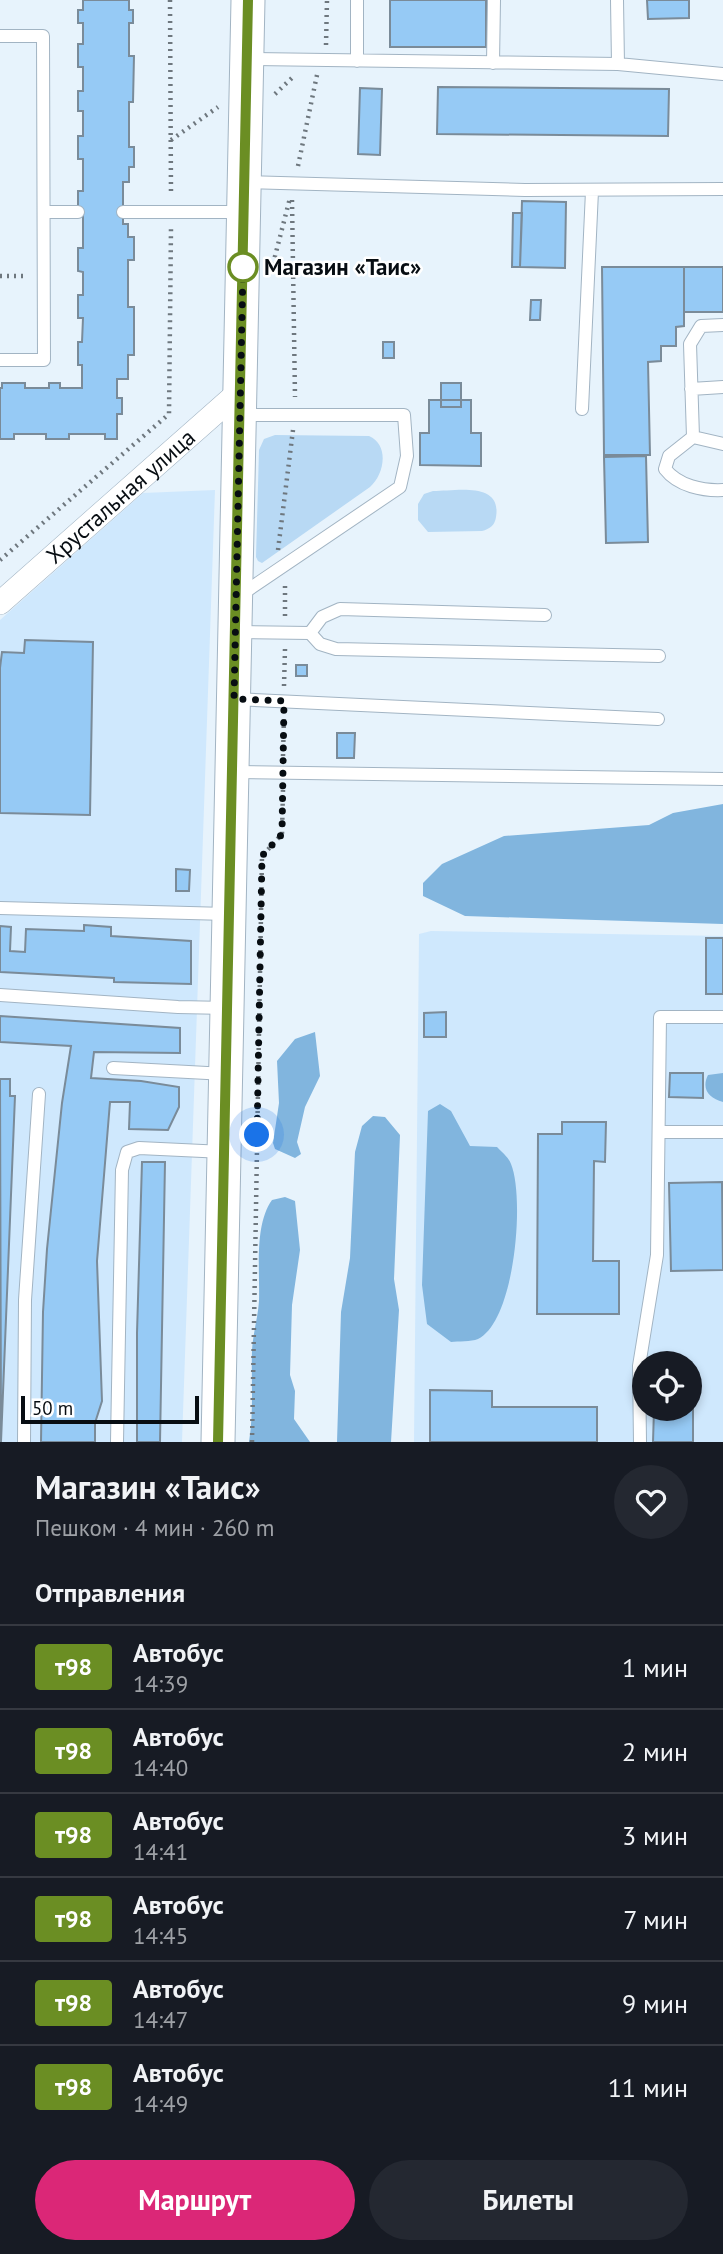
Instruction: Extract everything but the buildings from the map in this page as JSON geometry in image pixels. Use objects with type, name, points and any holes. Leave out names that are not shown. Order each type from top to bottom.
[{"type":"street","points":[[218,1442],[248,0]]},
{"type":"street","name":"Хрустальная улица","points":[[0,603],[240,403]]},
{"type":"lane","points":[[357,0],[358,61]]},
{"type":"lane","points":[[493,63],[494,0]]},
{"type":"lane","points":[[617,0],[618,64]]},
{"type":"lane","points":[[0,36],[43,36],[44,212],[44,360],[0,360]]},
{"type":"lane","points":[[247,60],[618,64],[723,74]]},
{"type":"lane","points":[[123,212],[171,212],[245,197],[723,189]]},
{"type":"lane","points":[[582,409],[592,191]]},
{"type":"lane","points":[[44,212],[78,212]]},
{"type":"lane","points":[[693,437],[690,344],[701,326],[723,325]]},
{"type":"lane","points":[[691,389],[723,387]]},
{"type":"lane","points":[[236,598],[400,487],[407,456],[404,415],[295,415],[240,403]]},
{"type":"lane","points":[[693,437],[723,444]]},
{"type":"lane","points":[[693,437],[668,456],[665,469],[671,478],[706,491],[723,490]]},
{"type":"lane","points":[[310,633],[321,617],[340,608],[545,615]]},
{"type":"lane","points":[[236,632],[310,633],[320,644],[335,649],[659,656]]},
{"type":"lane","points":[[234,699],[658,719]]},
{"type":"lane","points":[[233,772],[723,779]]},
{"type":"lane","points":[[0,908],[230,914]]},
{"type":"lane","points":[[0,995],[178,1007],[228,1007]]},
{"type":"lane","points":[[640,1442],[639,1366],[657,1255],[660,1017],[723,1017]]},
{"type":"lane","points":[[113,1068],[226,1074]]},
{"type":"lane","points":[[24,1442],[25,1300],[39,1094]]},
{"type":"lane","points":[[659,1132],[723,1132]]},
{"type":"lane","points":[[117,1442],[122,1170],[127,1152],[139,1148],[224,1152]]},
{"type":"path","points":[[0,560],[169,414],[170,0]]},
{"type":"path","points":[[326,60],[327,0]]},
{"type":"path","points":[[171,141],[221,104]]},
{"type":"path","points":[[252,1442],[262,856],[282,834],[285,590],[278,550],[295,415],[291,192]]},
{"type":"path","points":[[0,276],[44,276]]},
{"type":"shaded area","points":[[275,435],[369,436],[380,446],[383,460],[379,475],[370,487],[262,563],[256,557],[259,450],[264,439]]},
{"type":"shaded area","points":[[215,490],[182,1442],[0,1442],[0,620],[143,493]]},
{"type":"shaded area","points":[[475,490],[485,493],[492,498],[496,506],[495,522],[482,531],[428,532],[418,520],[418,504],[424,494],[433,491]]},
{"type":"shaded area","points":[[723,804],[723,924],[465,916],[423,896],[423,883],[442,864],[504,836],[649,825],[673,813]]},
{"type":"shaded area","points":[[431,931],[723,936],[723,1442],[414,1442],[419,934]]},
{"type":"shaded area","points":[[315,1032],[320,1076],[305,1107],[297,1142],[301,1154],[295,1158],[275,1149],[273,1143],[279,1103],[277,1061],[295,1039]]},
{"type":"shaded area","points":[[723,1073],[723,1102],[710,1095],[705,1085],[708,1075]]},
{"type":"shaded area","points":[[440,1104],[451,1111],[470,1146],[497,1147],[503,1153],[510,1162],[515,1181],[516,1230],[508,1285],[501,1309],[491,1328],[472,1341],[451,1342],[427,1324],[422,1285],[428,1111]]},
{"type":"shaded area","points":[[373,1116],[385,1117],[400,1135],[394,1279],[399,1310],[391,1442],[337,1442],[341,1312],[350,1258],[355,1152],[362,1126]]},
{"type":"shaded area","points":[[285,1197],[295,1201],[300,1250],[292,1305],[290,1375],[295,1391],[294,1419],[310,1442],[249,1442],[252,1350],[259,1301],[260,1235],[266,1210],[272,1200]]},
{"type":"bus line","name":"т98","points":[[218,1442],[248,0]]},
{"type":"place","name":"Магазин «Таис»","points":[[243,267]]},
{"type":"route","points":[[243,267],[234,699],[284,701],[282,834],[262,856],[257,1135]]}]
